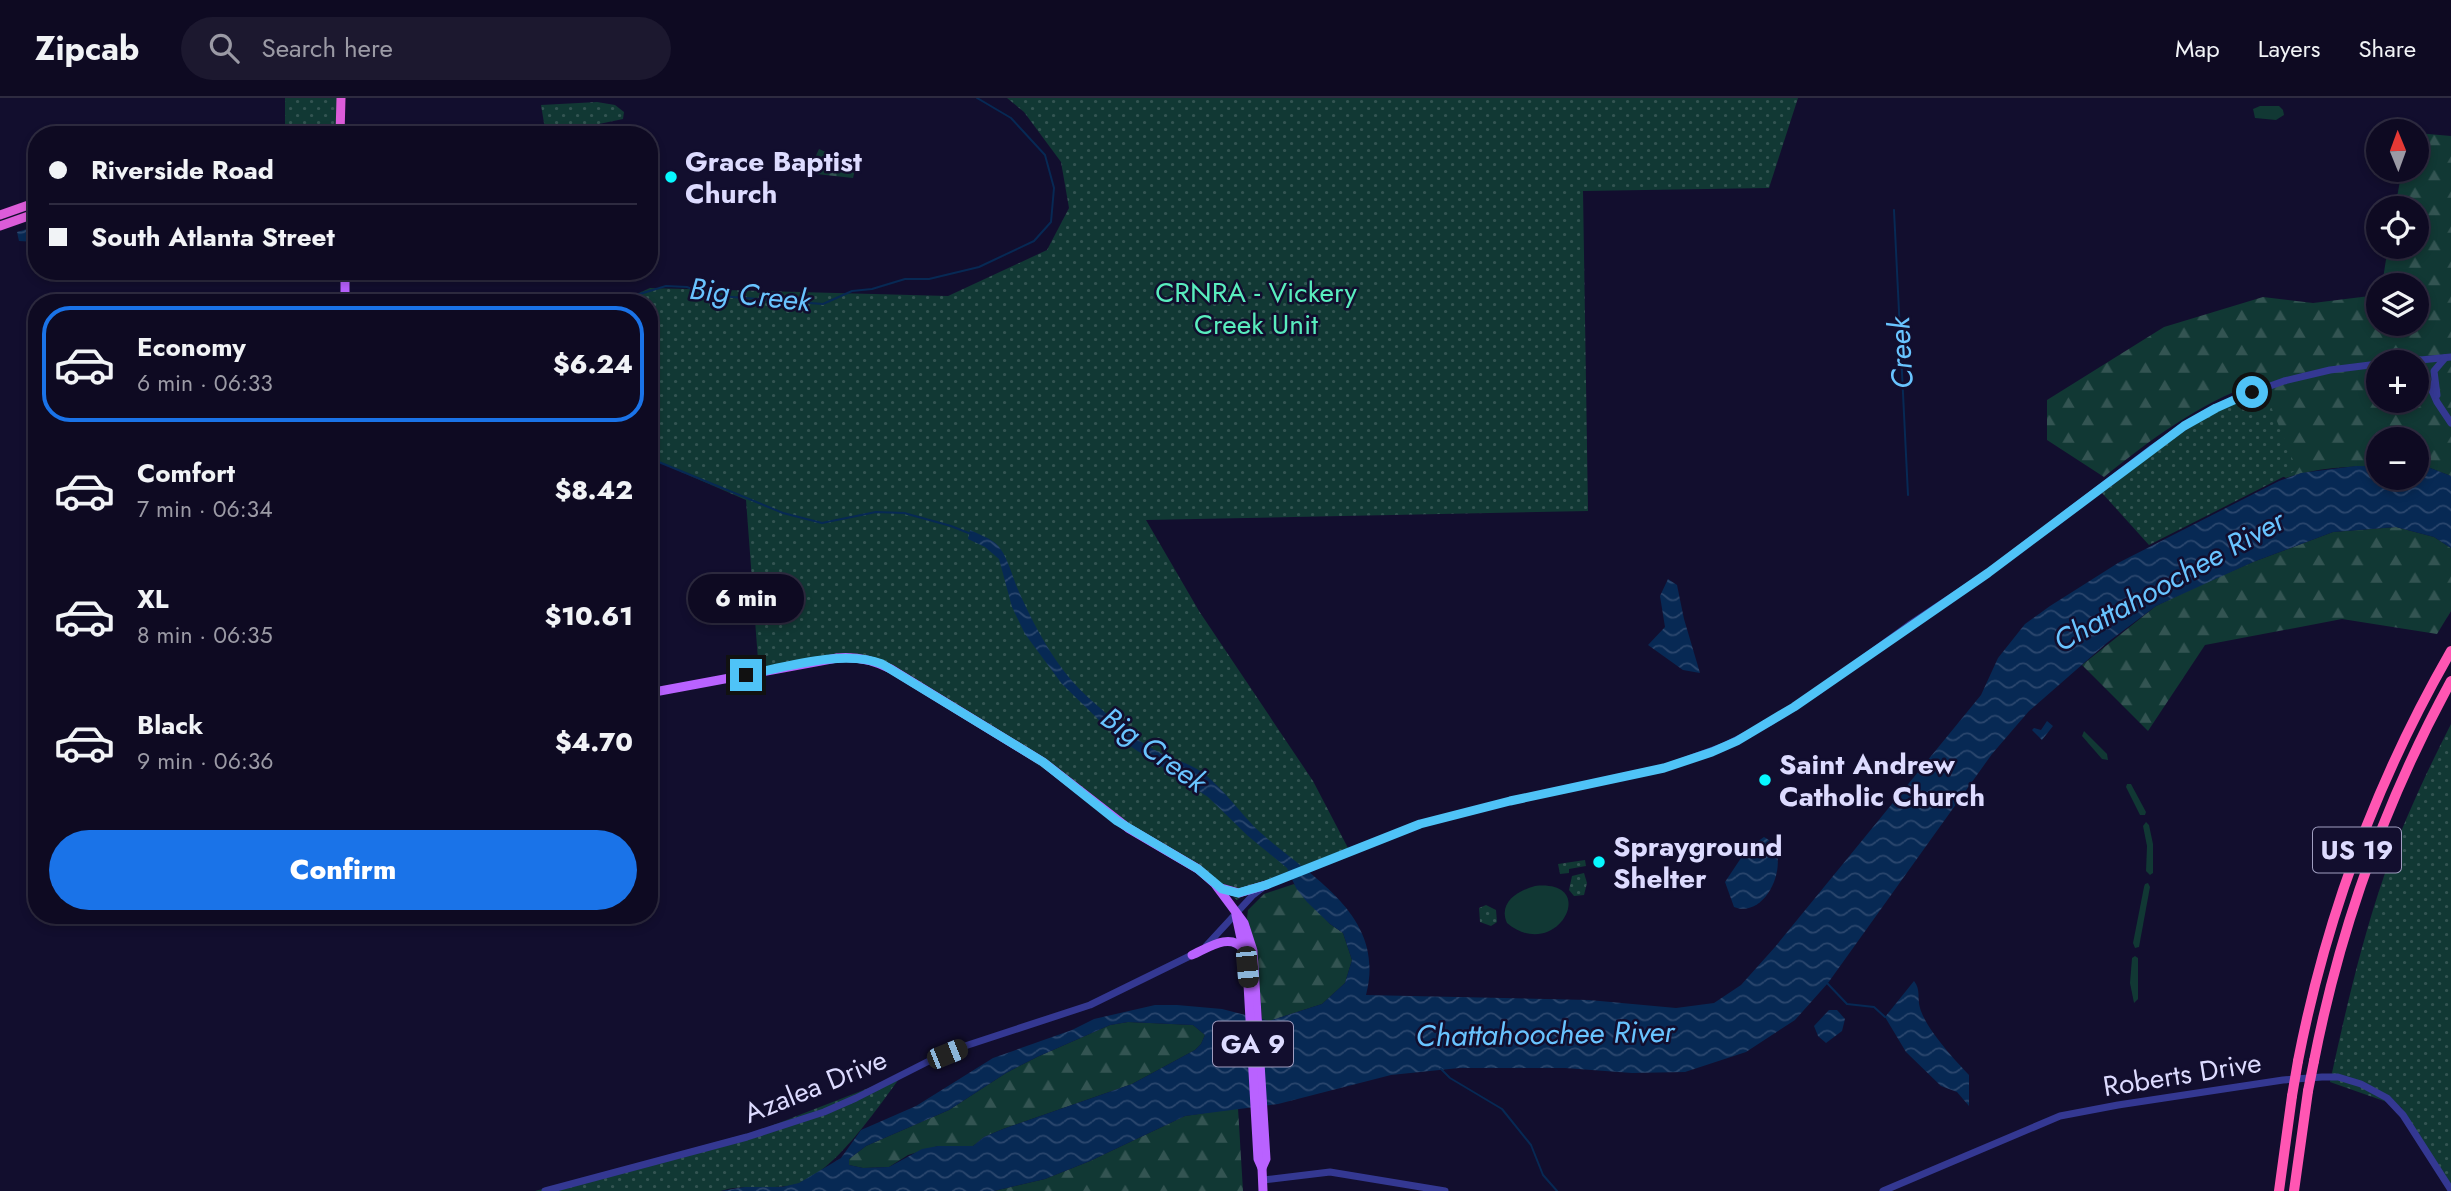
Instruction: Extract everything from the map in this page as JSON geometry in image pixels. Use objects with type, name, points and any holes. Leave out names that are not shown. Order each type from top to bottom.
[{"type":"highway","points":[[340,126],[341,98]]},
{"type":"highway","points":[[0,215],[28,205]]},
{"type":"highway","points":[[0,226],[28,216]]},
{"type":"highway","name":"US 19","points":[[2279,1191],[2298,1061],[2322,959],[2354,858],[2394,761],[2451,651]]},
{"type":"highway","name":"US 19","points":[[2294,1191],[2308,1091],[2339,953],[2370,861],[2405,773],[2451,681]]},
{"type":"main road","name":"GA 9","points":[[658,691],[837,658],[856,657],[873,661],[891,669],[1043,762],[1117,821],[1198,869],[1214,884],[1244,923],[1249,936],[1260,1120],[1266,1159],[1262,1168],[1263,1191]]},
{"type":"main road","points":[[1214,884],[1234,893],[1266,885]]},
{"type":"main road","name":"GA 9","points":[[1236,915],[1251,969]]},
{"type":"main road","points":[[1192,955],[1228,940],[1237,942],[1244,950]]},
{"type":"street","points":[[2429,359],[2448,358]]},
{"type":"street","points":[[2441,409],[2433,374],[2437,365],[2448,358]]},
{"type":"street","name":"Azalea Drive","points":[[545,1191],[747,1137],[824,1112],[965,1046],[1090,1005],[1192,955],[1213,940],[1253,895],[1266,885],[1420,824],[1510,801],[1664,768],[1732,743],[1803,701],[1988,573],[2151,449],[2199,417],[2234,399],[2284,381],[2330,370],[2366,366]]},
{"type":"street","points":[[2430,387],[2451,422]]},
{"type":"street","name":"Roberts Drive","points":[[1883,1191],[2060,1116],[2283,1080],[2322,1077],[2338,1077],[2361,1084],[2387,1098],[2403,1115],[2451,1190]]},
{"type":"street","points":[[1263,1180],[1330,1172],[1445,1191]]},
{"type":"green space","points":[[285,98],[341,98],[341,126],[285,126]]},
{"type":"green space","name":"CRNRA - Vickery Creek Unit","points":[[1007,98],[1798,98],[1769,188],[1583,191],[1588,511],[1146,520],[1199,611],[1313,781],[1348,848],[1271,878],[1237,900],[1218,884],[905,677],[876,661],[847,659],[759,673],[746,500],[658,462],[658,294],[637,294],[650,288],[948,296],[1047,250],[1069,208],[1061,162],[1024,112]]},
{"type":"green space","points":[[597,102],[615,105],[624,112],[623,119],[589,126],[544,126],[541,105]]},
{"type":"green space","points":[[2260,106],[2279,106],[2284,115],[2276,120],[2255,118],[2253,109]]},
{"type":"green space","points":[[2429,134],[2451,136],[2451,476],[2429,468],[2429,427],[2366,427],[2366,466],[2332,468],[2286,478],[2277,473],[2254,384],[2194,412],[2104,477],[2047,440],[2047,400],[2164,327],[2263,297],[2313,303],[2366,296],[2366,336],[2429,336],[2429,273],[2384,273],[2386,259],[2429,259],[2429,196],[2397,196],[2400,182],[2429,182]]},
{"type":"green space","points":[[819,149],[856,166],[853,178],[816,174],[814,160]]},
{"type":"green space","points":[[2263,387],[2297,470],[2149,545],[2102,493],[2170,436]]},
{"type":"green space","points":[[2396,527],[2434,537],[2451,548],[2451,611],[2437,634],[2342,619],[2205,645],[2148,731],[2082,665],[2156,606],[2200,585],[2333,532]]},
{"type":"green space","points":[[2451,724],[2451,1187],[2401,1107],[2330,1082],[2361,952],[2384,876],[2415,798]]},
{"type":"green space","points":[[2084,731],[2107,754],[2108,760],[2102,759],[2082,736]]},
{"type":"green space","points":[[2127,784],[2131,784],[2146,812],[2145,815],[2140,815]]},
{"type":"green space","points":[[2146,822],[2153,844],[2153,873],[2150,875],[2146,871],[2147,846],[2143,826]]},
{"type":"green space","points":[[1585,860],[1586,866],[1569,869],[1569,873],[1560,874],[1558,864]]},
{"type":"green space","points":[[1584,873],[1587,883],[1584,895],[1574,896],[1569,890],[1572,876]]},
{"type":"green space","points":[[2148,883],[2150,887],[2139,947],[2135,948],[2133,943],[2144,887]]},
{"type":"green space","points":[[1294,884],[1330,924],[1343,933],[1352,960],[1345,983],[1322,1004],[1269,1021],[1262,1019],[1257,951],[1247,918],[1248,910],[1264,894]]},
{"type":"green space","points":[[1535,886],[1555,887],[1566,895],[1569,905],[1564,917],[1555,927],[1541,934],[1525,933],[1507,923],[1505,916],[1505,909],[1511,899]]},
{"type":"green space","points":[[1486,905],[1496,910],[1497,922],[1491,926],[1480,922],[1479,908]]},
{"type":"green space","points":[[2132,958],[2138,958],[2138,999],[2134,1003],[2130,983]]},
{"type":"green space","points":[[1128,1022],[1193,1025],[1205,1035],[1195,1050],[1132,1084],[1003,1129],[984,1137],[973,1146],[938,1146],[908,1155],[889,1167],[863,1168],[849,1165],[849,1159],[866,1146],[949,1110],[1006,1073],[1037,1057],[1110,1025]]},
{"type":"green space","points":[[902,1075],[841,1152],[812,1177],[797,1184],[721,1191],[535,1191],[761,1130]]},
{"type":"green space","points":[[1238,1108],[1243,1191],[994,1191],[1045,1179],[1185,1116]]},
{"type":"water","points":[[28,229],[28,242],[19,241],[17,232]]},
{"type":"water","name":"Chattahoochee River","points":[[2366,466],[2366,490],[2429,490],[2429,468],[2451,476],[2451,548],[2434,537],[2396,527],[2333,532],[2253,562],[2156,606],[2108,642],[2029,711],[1992,754],[1828,983],[1795,1020],[1746,1052],[1685,1072],[1459,1068],[1391,1075],[1278,1104],[1185,1116],[1045,1179],[994,1191],[721,1191],[745,1187],[782,1187],[799,1183],[841,1158],[861,1130],[916,1106],[993,1058],[1072,1030],[1094,1019],[1155,1005],[1177,1005],[1222,1009],[1269,1021],[1322,1004],[1345,983],[1352,960],[1343,933],[1307,902],[1296,888],[1287,868],[1248,836],[1208,797],[1133,748],[1062,684],[1025,634],[1012,607],[999,559],[985,547],[968,539],[970,530],[999,547],[1041,637],[1079,689],[1146,745],[1206,775],[1261,833],[1340,901],[1355,920],[1365,942],[1370,967],[1366,995],[1589,1000],[1676,1008],[1714,1003],[1741,985],[1981,695],[1998,658],[2025,624],[2118,563],[2279,481],[2301,473]],"holes":[[[1128,1022],[1193,1025],[1205,1035],[1195,1050],[1132,1084],[1003,1129],[984,1137],[973,1146],[922,1149],[889,1167],[863,1168],[849,1165],[849,1159],[866,1146],[949,1110],[1006,1073],[1110,1025]]]},
{"type":"water","points":[[1668,579],[1677,585],[1700,673],[1683,670],[1648,645],[1665,627],[1660,596]]},
{"type":"water","points":[[2047,721],[2053,726],[2042,740],[2032,730],[2041,730]]},
{"type":"water","points":[[1764,837],[1773,845],[1777,856],[1774,882],[1758,904],[1747,909],[1734,907],[1725,882],[1747,849]]},
{"type":"water","points":[[1914,981],[1920,1008],[1928,1025],[1969,1075],[1969,1106],[1957,1092],[1941,1086],[1906,1052],[1885,1017]]},
{"type":"water","points":[[1829,1010],[1837,1010],[1845,1019],[1842,1031],[1826,1043],[1818,1036],[1814,1026]]},
{"type":"waterway","name":"Big Creek","points":[[640,294],[666,286],[687,287],[707,295],[823,304],[852,291],[872,289],[905,279],[929,279],[979,267],[1034,241],[1051,222],[1054,188],[1045,155],[1011,118],[977,98]]},
{"type":"waterway","name":"Creek","points":[[1894,210],[1908,495]]},
{"type":"waterway","name":"Big Creek","points":[[658,462],[783,513],[822,523],[876,512],[904,513],[971,534]]},
{"type":"waterway","points":[[1826,982],[1847,1004],[1874,1007],[1885,1017]]},
{"type":"waterway","points":[[1441,1069],[1450,1078],[1502,1109],[1531,1145],[1543,1175],[1557,1191]]},
{"type":"place","name":"Grace Baptist Church","points":[[671,177]]},
{"type":"place","name":"Saint Andrew Catholic Church","points":[[1765,780]]},
{"type":"place","name":"Sprayground Shelter","points":[[1599,862]]},
{"type":"route","points":[[746,675],[846,657],[882,664],[1043,762],[1117,821],[1198,869],[1214,884],[1238,893],[1266,885],[1420,824],[1465,811],[1664,768],[1689,761],[1737,741],[1820,690],[1988,573],[2184,426],[2252,392]]}]
